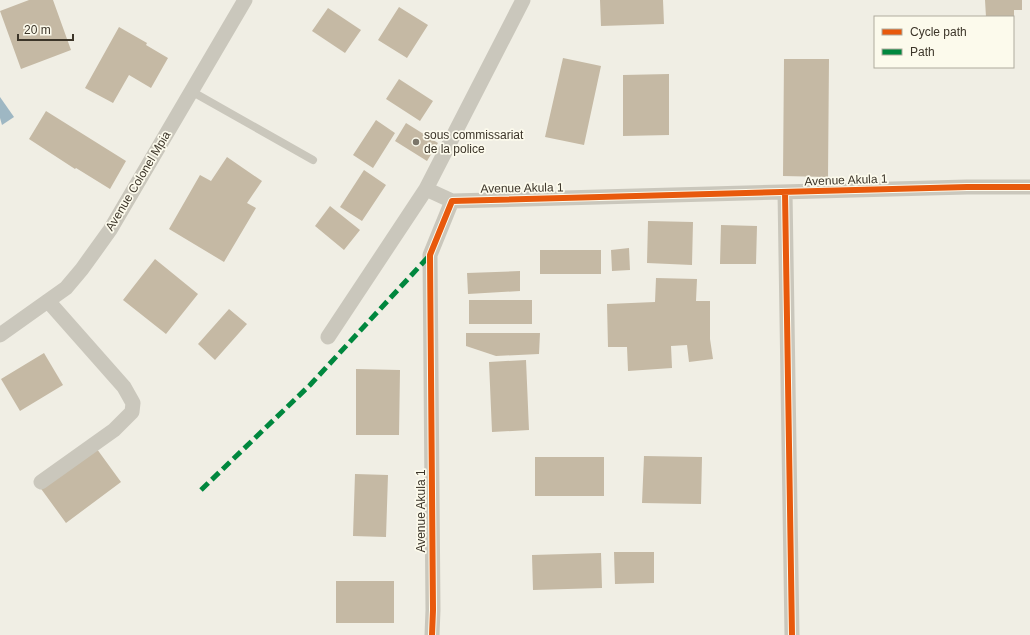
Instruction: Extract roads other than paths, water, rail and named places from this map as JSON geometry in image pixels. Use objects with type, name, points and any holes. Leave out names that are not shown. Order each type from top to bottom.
[{"type":"street","name":"Avenue Colonel Mpia","points":[[0,336],[66,288],[82,269],[110,230],[191,91],[240,0]]},
{"type":"street","points":[[328,338],[426,189],[523,0]]},
{"type":"street","name":"Avenue Akula 1","points":[[432,635],[430,255],[452,201],[967,187],[1030,187]]},
{"type":"street","points":[[426,189],[452,201]]},
{"type":"street","points":[[785,192],[792,635]]},
{"type":"street","points":[[41,482],[114,430],[132,412],[133,403],[124,387],[48,301]]},
{"type":"lane","points":[[191,91],[313,160]]},
{"type":"water","points":[[0,97],[14,117],[2,125],[0,118]]},
{"type":"place","name":"sous commissariat de la police","points":[[416,142]]}]
